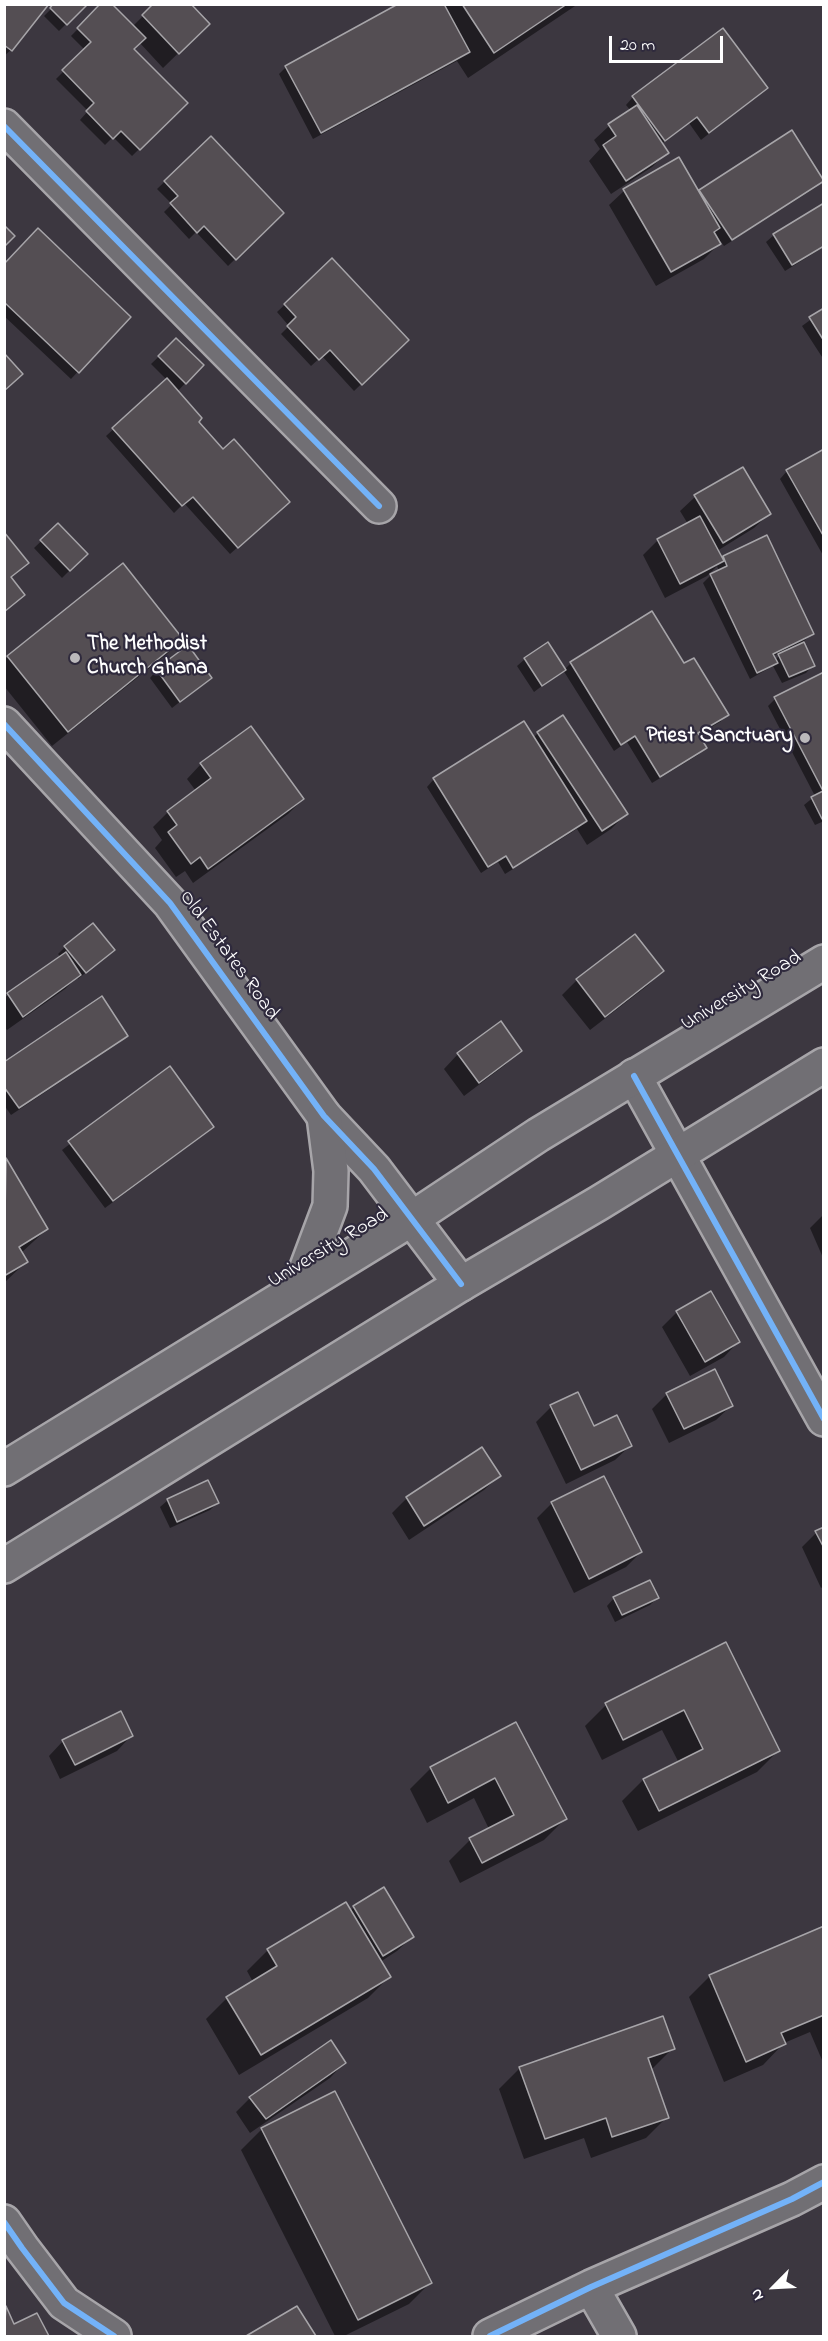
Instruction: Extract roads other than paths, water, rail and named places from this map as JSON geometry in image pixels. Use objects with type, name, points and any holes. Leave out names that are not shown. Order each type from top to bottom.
[{"type":"main road","points":[[4,126],[379,506]]},
{"type":"main road","name":"Old Estates Road","points":[[4,724],[170,903],[324,1116],[374,1169],[461,1284]]},
{"type":"main road","name":"University Road","points":[[4,1469],[413,1218],[538,1135],[824,962]]},
{"type":"main road","points":[[4,1566],[461,1284],[824,1065]]},
{"type":"main road","points":[[634,1076],[824,1419]]},
{"type":"main road","points":[[300,1286],[330,1206],[331,1171],[324,1116]]},
{"type":"main road","points":[[490,2337],[591,2287],[792,2199],[824,2182]]},
{"type":"main road","points":[[4,2222],[21,2248],[64,2303],[114,2337]]},
{"type":"main road","points":[[591,2287],[619,2337]]},
{"type":"place","name":"The Methodist Church Ghana","points":[[75,658]]},
{"type":"place","name":"Priest Sanctuary","points":[[805,738]]}]
